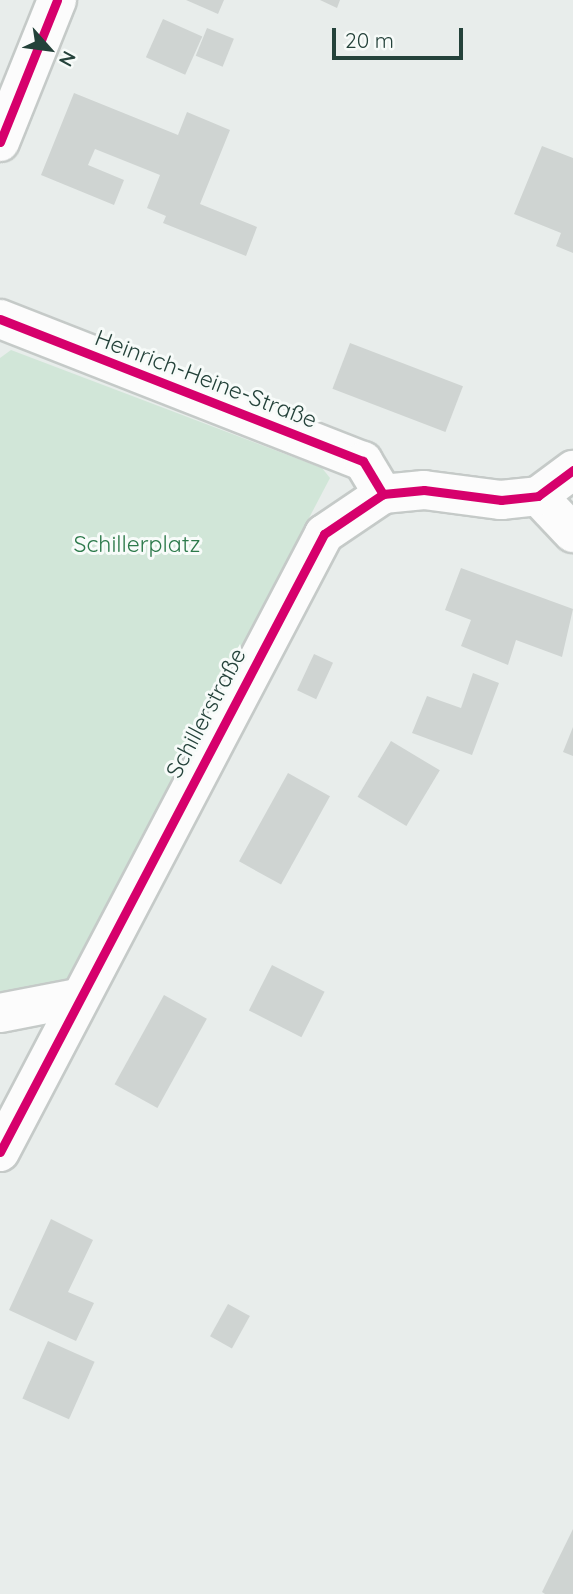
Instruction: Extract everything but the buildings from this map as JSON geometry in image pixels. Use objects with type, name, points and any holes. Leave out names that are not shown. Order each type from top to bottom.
[{"type":"street","points":[[0,142],[57,0]]},
{"type":"street","name":"Heinrich-Heine-Straße","points":[[0,319],[363,461],[383,494]]},
{"type":"street","points":[[573,470],[538,496],[573,533]]},
{"type":"street","name":"Schillerstraße","points":[[0,1152],[77,998],[324,534],[383,494],[424,490],[501,500],[538,496]]},
{"type":"street","points":[[0,1013],[77,998]]},
{"type":"green space","name":"Schillerplatz","points":[[11,350],[322,468],[330,478],[65,983],[0,996],[0,358]]},
{"type":"cycle path","points":[[0,142],[57,0]]},
{"type":"cycle path","points":[[0,319],[363,461],[383,494]]},
{"type":"cycle path","points":[[0,1152],[324,534],[383,494],[424,490],[501,500],[538,496],[573,470]]}]
